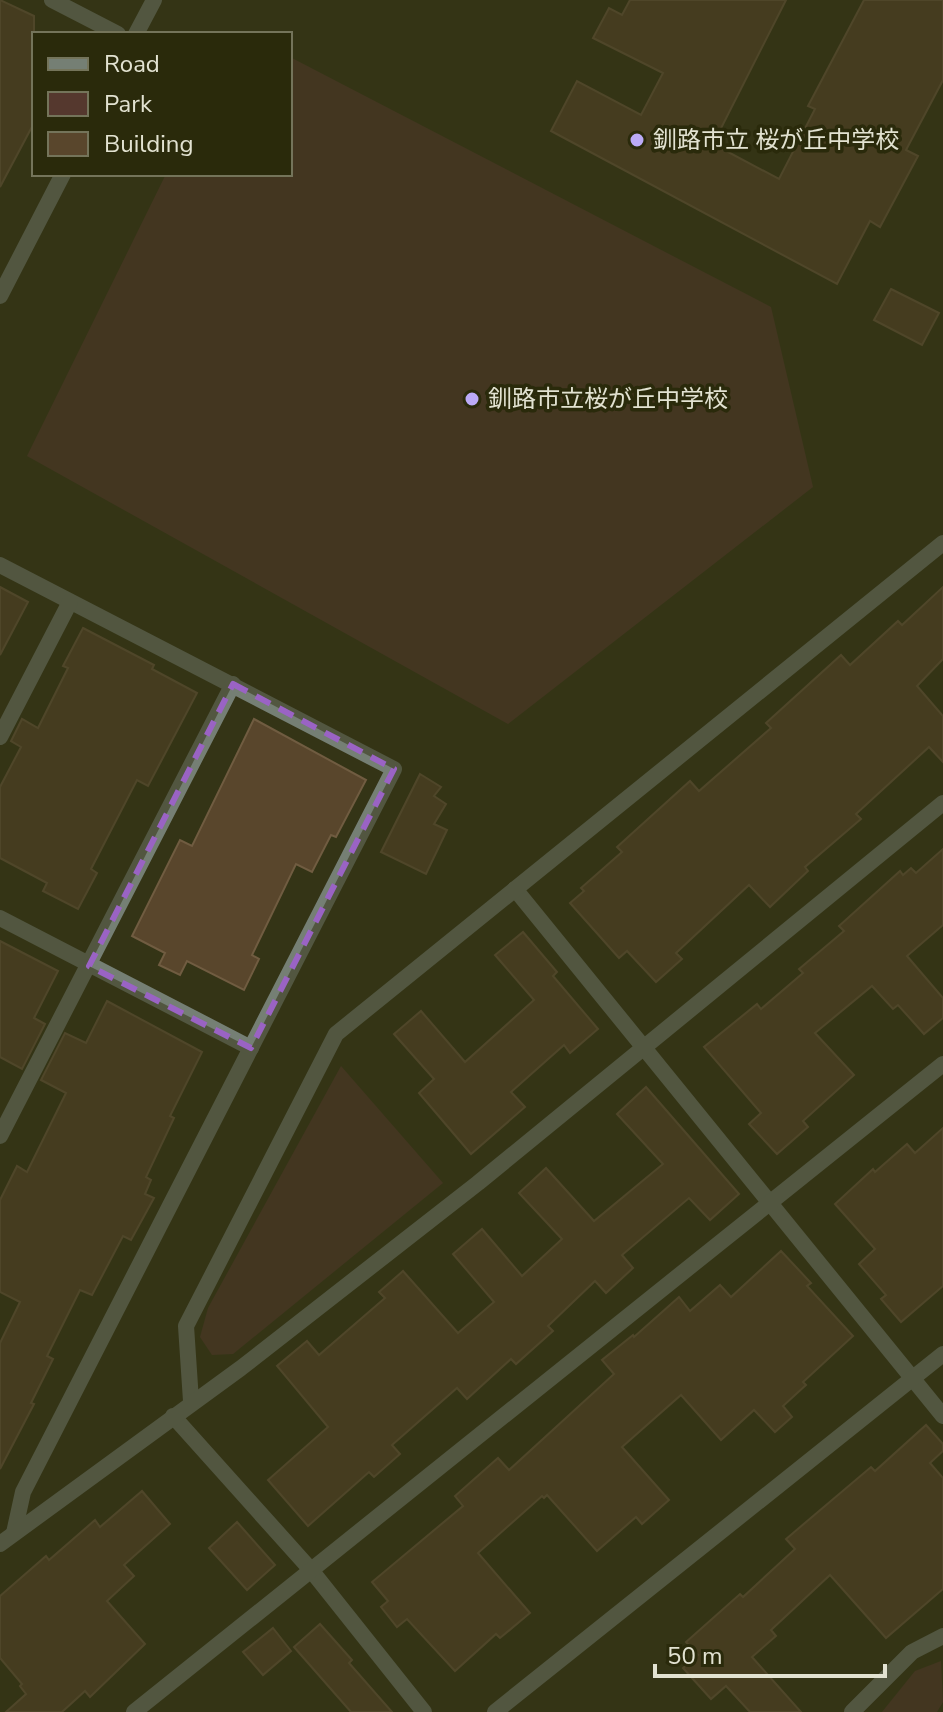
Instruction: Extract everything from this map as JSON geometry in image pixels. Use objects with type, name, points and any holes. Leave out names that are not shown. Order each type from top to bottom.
[{"type":"street","points":[[52,0],[114,32]]},
{"type":"street","points":[[137,32],[154,0]]},
{"type":"street","points":[[0,296],[62,176]]},
{"type":"street","points":[[191,1401],[186,1326],[336,1034],[943,543]]},
{"type":"street","points":[[0,565],[394,769],[23,1492],[14,1533]]},
{"type":"street","points":[[0,737],[70,602]]},
{"type":"street","points":[[0,1136],[233,684]]},
{"type":"street","points":[[0,1544],[191,1401],[241,1368],[478,1183],[943,803]]},
{"type":"street","points":[[515,889],[943,1416]]},
{"type":"street","points":[[0,918],[251,1048]]},
{"type":"street","points":[[134,1712],[943,1064]]},
{"type":"street","points":[[495,1712],[943,1354]]},
{"type":"street","points":[[173,1416],[311,1570],[424,1712]]},
{"type":"street","points":[[852,1712],[912,1652],[943,1636]]},
{"type":"highlighted area","points":[[233,684],[394,769],[251,1048],[89,966]]},
{"type":"green space","points":[[292,58],[771,307],[813,487],[508,724],[27,456],[165,176],[292,176]]},
{"type":"green space","points":[[341,1066],[443,1183],[233,1354],[212,1355],[200,1337],[208,1308]]},
{"type":"green space","points":[[941,1661],[943,1702],[937,1712],[882,1712],[915,1671]]},
{"type":"building","points":[[0,0],[34,16],[34,32],[32,127],[0,187]]},
{"type":"building","name":"釧路市立 桜が丘中学校","points":[[630,0],[786,0],[713,144],[779,179],[815,109],[808,106],[864,0],[943,0],[943,80],[906,150],[918,156],[880,227],[870,221],[837,284],[551,131],[577,81],[641,115],[663,73],[593,38],[609,8],[622,15]]},
{"type":"building","points":[[891,289],[939,313],[922,345],[874,320]]},
{"type":"building","points":[[0,587],[28,602],[0,655]]},
{"type":"building","points":[[943,587],[943,659],[917,686],[943,716],[943,762],[929,747],[856,814],[861,819],[805,867],[808,871],[770,907],[749,885],[676,953],[682,959],[656,982],[627,951],[619,958],[570,903],[584,891],[581,888],[622,852],[617,847],[690,781],[699,791],[771,728],[766,723],[841,655],[850,665],[898,621],[902,625]]},
{"type":"building","points":[[83,628],[154,665],[152,669],[197,693],[148,786],[137,780],[91,869],[97,873],[78,909],[43,891],[47,883],[0,858],[0,787],[21,747],[11,741],[22,719],[38,728],[68,668],[63,666]]},
{"type":"building","points":[[254,719],[366,780],[336,837],[331,835],[312,872],[296,864],[252,955],[259,959],[244,990],[187,961],[180,975],[159,965],[165,953],[132,936],[180,840],[192,846]]},
{"type":"building","points":[[420,774],[441,787],[434,796],[446,804],[434,824],[447,830],[426,874],[381,852]]},
{"type":"building","points":[[943,849],[943,925],[907,956],[943,998],[943,1018],[924,1034],[898,1005],[893,1009],[872,986],[815,1033],[854,1075],[803,1121],[808,1127],[777,1154],[749,1124],[761,1113],[704,1047],[757,1004],[761,1009],[803,973],[799,969],[844,931],[839,926],[900,871],[903,875],[911,868],[916,873]]},
{"type":"building","points":[[523,932],[557,972],[553,976],[598,1029],[570,1053],[564,1045],[511,1092],[525,1107],[471,1154],[419,1093],[434,1079],[394,1034],[421,1011],[465,1062],[534,1000],[495,955]]},
{"type":"building","points":[[0,941],[58,971],[34,1018],[45,1024],[22,1069],[0,1057]]},
{"type":"building","points":[[107,1001],[202,1052],[170,1116],[174,1118],[146,1177],[151,1180],[145,1194],[154,1198],[131,1240],[123,1236],[92,1295],[80,1290],[47,1356],[53,1359],[31,1403],[34,1404],[0,1469],[0,1343],[20,1302],[0,1292],[0,1200],[17,1166],[27,1172],[66,1093],[41,1080],[65,1033],[86,1043]]},
{"type":"building","points":[[646,1087],[739,1194],[710,1220],[689,1198],[622,1255],[633,1268],[606,1293],[595,1281],[548,1326],[553,1331],[516,1364],[511,1359],[467,1399],[457,1388],[392,1445],[400,1454],[374,1477],[369,1472],[308,1526],[268,1480],[328,1427],[277,1366],[307,1341],[319,1355],[385,1298],[379,1292],[403,1271],[458,1333],[494,1302],[453,1254],[482,1229],[522,1276],[562,1239],[519,1193],[546,1168],[594,1221],[663,1164],[617,1114]]},
{"type":"building","points":[[943,1128],[943,1286],[901,1322],[881,1299],[886,1295],[859,1264],[875,1249],[835,1204],[873,1169],[875,1172],[907,1144],[915,1153]]},
{"type":"building","points":[[781,1251],[811,1283],[807,1286],[853,1336],[803,1382],[806,1385],[783,1406],[792,1417],[775,1432],[754,1410],[721,1440],[681,1395],[622,1447],[669,1500],[642,1524],[636,1517],[597,1551],[547,1495],[542,1496],[478,1553],[530,1613],[500,1638],[496,1634],[455,1671],[407,1619],[397,1627],[381,1607],[388,1601],[372,1582],[463,1506],[455,1496],[498,1458],[509,1470],[614,1374],[602,1360],[634,1337],[679,1297],[690,1311],[720,1285],[731,1297]]},
{"type":"building","points":[[926,1425],[943,1444],[943,1451],[930,1463],[943,1478],[943,1589],[886,1638],[830,1575],[771,1630],[776,1636],[752,1657],[801,1712],[750,1712],[726,1686],[711,1699],[683,1668],[698,1655],[686,1642],[740,1594],[743,1597],[795,1549],[786,1539],[871,1467],[875,1471]]},
{"type":"building","points":[[142,1491],[170,1524],[124,1565],[134,1576],[107,1601],[145,1644],[90,1697],[85,1691],[62,1712],[6,1712],[26,1694],[20,1686],[22,1684],[0,1658],[0,1596],[46,1556],[49,1560],[95,1520],[100,1527]]},
{"type":"building","points":[[237,1522],[275,1565],[247,1590],[209,1548]]},
{"type":"building","points":[[320,1624],[392,1712],[351,1712],[294,1647]]},
{"type":"building","points":[[273,1628],[291,1651],[263,1675],[243,1652]]},
{"type":"place","name":"釧路市立 桜が丘中学校","points":[[637,140]]},
{"type":"place","name":"釧路市立桜が丘中学校","points":[[472,399]]}]
